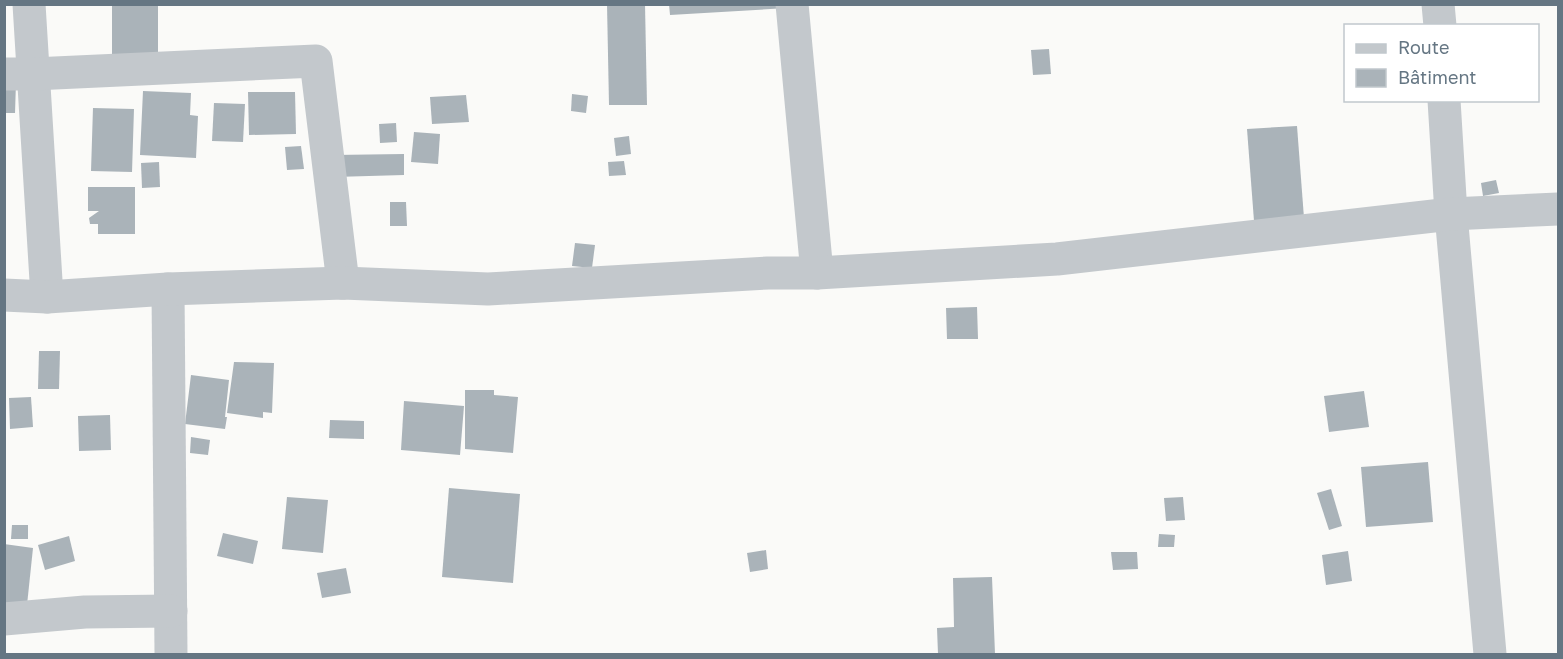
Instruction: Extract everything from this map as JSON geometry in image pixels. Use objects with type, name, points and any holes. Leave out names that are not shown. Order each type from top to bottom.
[{"type":"street","points":[[29,4],[19,74],[47,297]]},
{"type":"street","points":[[792,4],[817,273]]},
{"type":"street","points":[[1438,4],[1440,24]]},
{"type":"street","points":[[19,74],[316,61],[343,283]]},
{"type":"street","points":[[1444,102],[1451,214],[1490,654]]},
{"type":"street","points":[[4,295],[47,297],[168,288],[343,283],[488,289],[768,273],[817,273],[1057,259],[1451,214],[1558,209]]},
{"type":"street","points":[[168,288],[171,654]]},
{"type":"street","points":[[4,619],[85,612],[171,611]]},
{"type":"building","points":[[607,4],[645,4],[647,105],[609,105]]},
{"type":"building","points":[[669,4],[787,4],[787,8],[670,15]]},
{"type":"building","points":[[112,6],[158,6],[158,56],[112,56]]},
{"type":"building","points":[[1049,49],[1051,74],[1033,75],[1031,50]]},
{"type":"building","points":[[4,80],[16,81],[15,113],[4,113]]},
{"type":"building","points":[[143,91],[191,93],[190,115],[198,116],[196,158],[140,155]]},
{"type":"building","points":[[248,92],[295,92],[296,134],[249,135]]},
{"type":"building","points":[[572,94],[588,96],[586,113],[571,111]]},
{"type":"building","points":[[466,95],[469,122],[432,124],[430,97]]},
{"type":"building","points":[[214,103],[245,104],[243,142],[212,141]]},
{"type":"building","points":[[93,108],[134,109],[132,172],[91,171]]},
{"type":"building","points":[[396,123],[397,142],[380,143],[379,124]]},
{"type":"building","points":[[1297,126],[1304,218],[1254,221],[1247,129]]},
{"type":"building","points":[[414,132],[440,134],[438,164],[411,162]]},
{"type":"building","points":[[629,136],[631,154],[616,156],[614,138]]},
{"type":"building","points":[[301,146],[304,169],[287,170],[285,147]]},
{"type":"building","points":[[404,154],[404,175],[334,177],[333,155]]},
{"type":"building","points":[[624,161],[626,175],[609,176],[608,162]]},
{"type":"building","points":[[159,162],[160,187],[142,188],[141,163]]},
{"type":"building","points":[[1496,180],[1499,193],[1483,196],[1481,183]]},
{"type":"building","points":[[88,187],[135,187],[135,234],[98,234],[98,224],[90,224],[89,218],[99,211],[88,211]]},
{"type":"building","points":[[390,202],[406,202],[407,226],[390,226]]},
{"type":"building","points":[[575,243],[595,245],[592,268],[572,266]]},
{"type":"building","points":[[977,307],[978,339],[947,339],[946,308]]},
{"type":"building","points":[[39,351],[60,351],[59,389],[38,389]]},
{"type":"building","points":[[234,362],[274,363],[272,413],[263,412],[263,418],[227,413]]},
{"type":"building","points":[[191,375],[229,380],[225,429],[185,424]]},
{"type":"building","points":[[465,390],[494,390],[494,395],[518,397],[513,453],[465,449]]},
{"type":"building","points":[[1364,391],[1369,427],[1329,432],[1324,396]]},
{"type":"building","points":[[31,397],[33,427],[10,429],[9,398]]},
{"type":"building","points":[[404,401],[464,406],[460,455],[401,450]]},
{"type":"building","points":[[110,415],[111,450],[79,451],[78,416]]},
{"type":"building","points":[[330,420],[364,421],[364,439],[329,438]]},
{"type":"building","points":[[191,437],[210,440],[208,455],[190,453]]},
{"type":"building","points":[[1428,462],[1433,522],[1366,527],[1361,467]]},
{"type":"building","points":[[449,488],[520,494],[513,583],[442,577]]},
{"type":"building","points":[[1331,489],[1342,526],[1329,530],[1317,493]]},
{"type":"building","points":[[287,497],[328,500],[323,553],[282,549]]},
{"type":"building","points":[[1183,497],[1185,520],[1166,521],[1164,498]]},
{"type":"building","points":[[12,525],[28,525],[28,539],[11,539]]},
{"type":"building","points":[[223,533],[258,541],[253,564],[217,556]]},
{"type":"building","points":[[1159,534],[1175,535],[1174,547],[1158,547]]},
{"type":"building","points":[[69,536],[75,561],[45,570],[38,545]]},
{"type":"building","points":[[4,544],[33,548],[27,605],[4,603]]},
{"type":"building","points":[[766,550],[768,569],[750,572],[747,553]]},
{"type":"building","points":[[1348,551],[1352,581],[1326,585],[1322,555]]},
{"type":"building","points":[[1111,552],[1137,552],[1138,569],[1113,570]]},
{"type":"building","points":[[346,568],[351,593],[322,598],[317,573]]},
{"type":"building","points":[[992,577],[995,654],[938,654],[937,628],[954,627],[953,578]]}]
